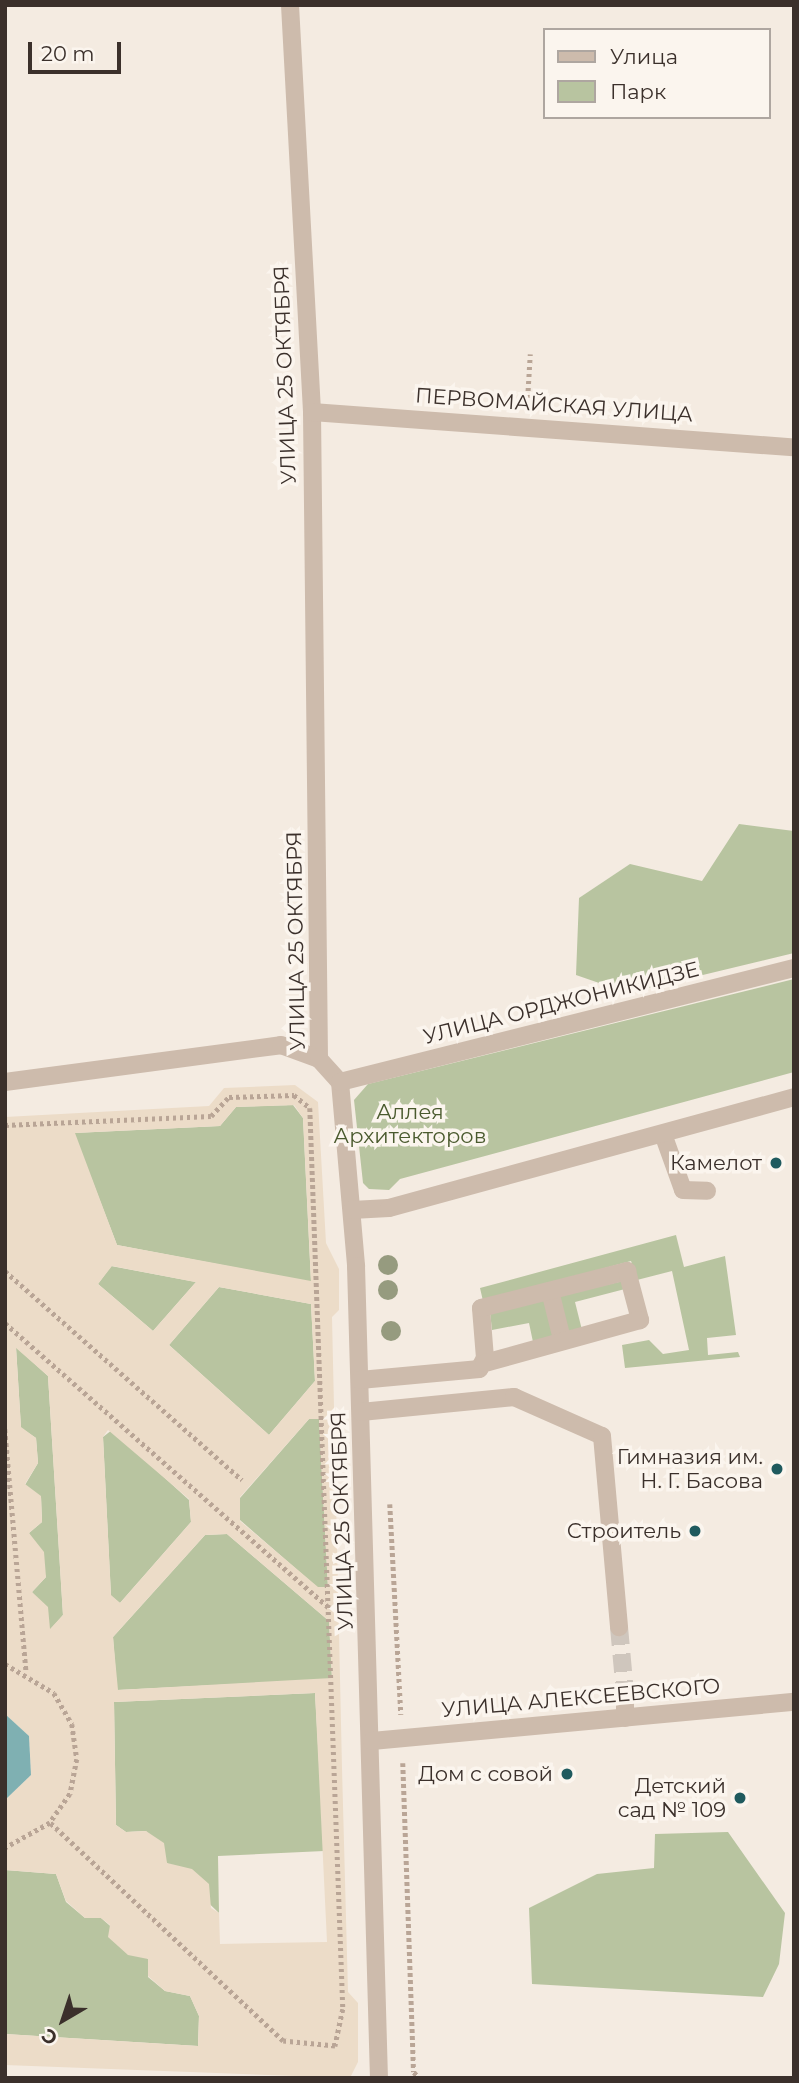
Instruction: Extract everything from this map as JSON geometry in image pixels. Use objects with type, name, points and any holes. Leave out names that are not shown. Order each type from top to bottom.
[{"type":"street","name":"УЛИЦА 25 ОКТЯБРЯ","points":[[290,5],[312,412],[319,1059],[340,1082],[352,1210],[372,1741],[379,2078]]},
{"type":"street","name":"ПЕРВОМАЙСКАЯ УЛИЦА","points":[[312,412],[794,447]]},
{"type":"street","name":"УЛИЦА ОРДЖОНИКИДЗЕ","points":[[340,1082],[794,968]]},
{"type":"street","points":[[5,1082],[281,1045],[319,1059]]},
{"type":"street","points":[[352,1210],[388,1208],[794,1097]]},
{"type":"street","points":[[663,1134],[683,1190],[707,1191]]},
{"type":"street","points":[[360,1380],[473,1371],[485,1363],[562,1339],[640,1320],[627,1271],[481,1308],[485,1363]]},
{"type":"street","points":[[550,1291],[562,1339]]},
{"type":"street","points":[[361,1412],[514,1397],[602,1436],[620,1627]]},
{"type":"street","points":[[625,1693],[625,1718]]},
{"type":"street","name":"УЛИЦА АЛЕКСЕЕВСКОГО","points":[[372,1741],[794,1702]]},
{"type":"path","points":[[525,427],[530,354]]},
{"type":"path","points":[[5,1125],[211,1116],[229,1097],[294,1095],[306,1102],[331,1609],[343,2009],[335,2046],[283,2041],[50,1823]]},
{"type":"path","points":[[5,1271],[242,1480]]},
{"type":"path","points":[[5,1323],[331,1609]]},
{"type":"path","points":[[5,1429],[26,1671]]},
{"type":"path","points":[[389,1491],[402,1737],[414,2072],[419,2078]]},
{"type":"path","points":[[5,1664],[26,1671],[54,1693],[74,1735],[77,1759],[70,1794],[50,1823],[5,1848]]},
{"type":"green space","points":[[739,824],[794,831],[794,953],[628,993],[576,975],[579,898],[630,864],[702,881]]},
{"type":"green space","name":"Аллея Архитекторов","points":[[794,979],[794,1072],[400,1179],[389,1190],[369,1189],[363,1183],[354,1100],[368,1084]]},
{"type":"green space","points":[[293,1105],[303,1118],[311,1282],[117,1245],[74,1133],[220,1126],[236,1107]]},
{"type":"green space","points":[[676,1235],[684,1267],[725,1256],[736,1335],[707,1338],[708,1355],[738,1352],[740,1357],[625,1368],[622,1345],[649,1340],[663,1354],[689,1350],[672,1271],[637,1280],[631,1261],[483,1301],[480,1288]]},
{"type":"green space","points":[[111,1266],[196,1282],[153,1331],[98,1284]]},
{"type":"green space","points":[[623,1281],[625,1289],[575,1302],[582,1330],[533,1342],[529,1323],[492,1330],[490,1312]]},
{"type":"green space","points":[[219,1287],[311,1304],[315,1381],[269,1435],[169,1345]]},
{"type":"green space","points":[[16,1347],[48,1376],[63,1615],[50,1630],[32,1592],[46,1577],[29,1533],[42,1522],[41,1497],[25,1485],[38,1463],[36,1438],[21,1428]]},
{"type":"green space","points":[[309,1419],[319,1419],[328,1588],[318,1588],[240,1520],[240,1498]]},
{"type":"green space","points":[[112,1430],[189,1500],[191,1522],[120,1603],[111,1596],[103,1437]]},
{"type":"green space","points":[[227,1534],[329,1621],[332,1679],[117,1690],[113,1637],[205,1535]]},
{"type":"green space","points":[[315,1693],[324,1851],[218,1856],[219,1913],[167,1863],[146,1831],[126,1832],[116,1825],[114,1702]]},
{"type":"green space","points":[[728,1832],[785,1913],[779,1964],[763,1997],[532,1984],[529,1908],[597,1874],[654,1868],[655,1834]]},
{"type":"green space","points":[[5,1870],[56,1874],[66,1902],[85,1918],[101,1918],[148,1959],[148,1977],[165,1991],[190,1996],[199,2016],[198,2046],[5,2034]]},
{"type":"shaded area","points":[[295,1085],[318,1102],[326,1243],[339,1269],[339,1310],[332,1317],[342,1768],[348,1992],[358,2003],[358,2062],[350,2078],[5,2065],[5,2034],[198,2046],[199,2016],[190,1996],[165,1991],[148,1976],[148,1959],[128,1955],[108,1937],[110,1925],[101,1918],[85,1918],[66,1901],[56,1874],[5,1870],[5,1800],[31,1775],[29,1736],[5,1714],[5,1117],[209,1106],[224,1088]],"holes":[[[294,1105],[303,1118],[311,1281],[117,1245],[75,1133],[220,1126],[236,1107]],[[112,1266],[196,1282],[153,1331],[98,1284]],[[219,1287],[311,1304],[315,1381],[269,1435],[169,1345]],[[16,1348],[48,1376],[63,1615],[50,1629],[48,1607],[32,1592],[46,1577],[44,1552],[29,1533],[42,1522],[41,1496],[25,1484],[38,1463],[36,1438],[21,1427]],[[309,1419],[319,1419],[328,1587],[318,1587],[240,1521],[240,1497]],[[108,1430],[189,1499],[191,1522],[120,1603],[111,1595],[103,1437]],[[227,1534],[329,1621],[332,1678],[118,1690],[113,1637],[205,1535]],[[315,1693],[327,1942],[220,1944],[219,1913],[211,1908],[209,1884],[192,1869],[167,1863],[164,1843],[146,1831],[126,1832],[116,1825],[114,1702]]]},
{"type":"water","points":[[5,1714],[29,1736],[31,1775],[5,1800]]},
{"type":"tunnel","points":[[619,1627],[625,1693]]},
{"type":"place","name":"Камелот","points":[[776,1163]]},
{"type":"place","name":"Гимназия им. Н. Г. Басова","points":[[777,1469]]},
{"type":"place","name":"Строитель","points":[[695,1531]]},
{"type":"place","name":"Дом с совой","points":[[567,1774]]},
{"type":"place","name":"Детский сад № 109","points":[[740,1798]]}]
